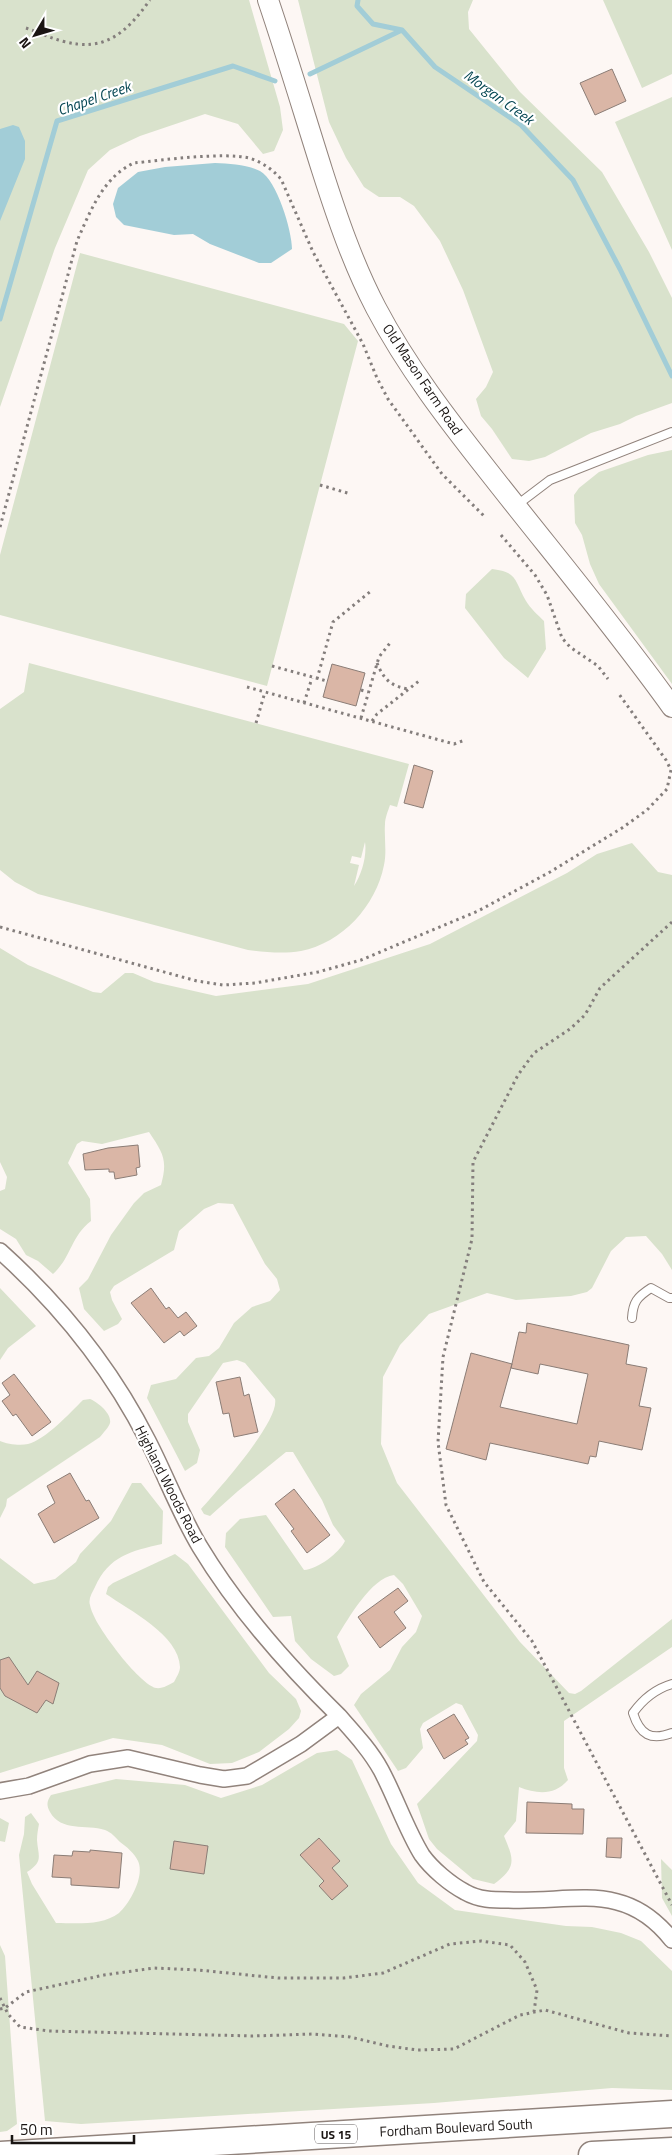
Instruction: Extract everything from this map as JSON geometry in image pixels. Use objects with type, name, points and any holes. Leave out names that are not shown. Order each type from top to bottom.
[{"type":"highway","name":"Fordham Boulevard South","points":[[0,2155],[672,2114]]},
{"type":"highway","points":[[592,2155],[672,2150]]},
{"type":"street","name":"Old Mason Farm Road","points":[[268,0],[334,209],[354,261],[375,307],[397,346],[424,386],[620,637],[672,707]]},
{"type":"street","name":"Highland Woods Road","points":[[0,1251],[62,1313],[112,1379],[148,1440],[199,1545],[227,1590],[287,1662],[363,1742],[380,1768],[423,1855],[447,1880],[483,1900],[516,1901],[576,1898],[615,1900],[637,1909],[660,1924],[672,1940]]},
{"type":"street","points":[[0,1791],[29,1786],[90,1764],[128,1758],[224,1779],[247,1776],[301,1744],[339,1716]]},
{"type":"lane","points":[[516,506],[550,480],[670,432]]},
{"type":"lane","points":[[632,1318],[633,1304],[651,1288],[668,1298],[672,1298]]},
{"type":"lane","points":[[672,1684],[656,1690],[633,1713],[640,1729],[648,1735],[659,1738],[672,1733]]},
{"type":"path","points":[[26,28],[62,41],[99,44],[121,34],[137,18],[150,0]]},
{"type":"path","points":[[0,526],[77,241],[92,208],[105,187],[124,168],[134,163],[233,156],[250,159],[262,164],[273,170],[281,179],[313,252],[364,344],[377,378],[388,399],[442,474],[486,518]]},
{"type":"path","points":[[320,485],[351,494]]},
{"type":"path","points":[[501,535],[535,575],[547,595],[562,638],[570,647],[598,666],[608,679]]},
{"type":"path","points":[[318,679],[334,622],[372,591]]},
{"type":"path","points":[[361,718],[377,663],[382,651],[390,643]]},
{"type":"path","points":[[377,663],[386,681],[409,689]]},
{"type":"path","points":[[272,666],[327,682]]},
{"type":"path","points":[[304,703],[312,678]]},
{"type":"path","points":[[372,721],[377,714],[419,681]]},
{"type":"path","points":[[247,688],[454,744],[465,740]]},
{"type":"path","points":[[361,690],[368,692]]},
{"type":"path","points":[[256,723],[265,692]]},
{"type":"path","points":[[0,927],[197,981],[223,985],[255,983],[300,976],[361,960],[478,911],[550,872],[622,828],[647,810],[667,789],[671,770],[666,760],[618,694]]},
{"type":"path","points":[[672,922],[600,988],[585,1015],[570,1029],[534,1053],[518,1075],[473,1162],[472,1239],[443,1357],[438,1442],[446,1505],[484,1582],[532,1641],[672,1905]]},
{"type":"path","points":[[0,2009],[5,2008],[26,1992],[104,1975],[154,1968],[198,1970],[278,1978],[344,1978],[383,1973],[450,1944],[481,1941],[510,1945],[525,1962],[538,1990],[534,2012]]},
{"type":"path","points":[[0,1998],[8,2014],[20,2027],[49,2030],[253,2036],[314,2034],[350,2037],[388,2046],[417,2050],[454,2049],[520,2015],[545,2010],[629,2033],[672,2036]]},
{"type":"green space","points":[[0,0],[249,0],[280,107],[283,130],[274,151],[263,154],[238,124],[205,114],[140,136],[110,150],[88,170],[55,248],[0,407]]},
{"type":"green space","points":[[298,0],[473,0],[468,12],[469,29],[520,92],[602,172],[649,252],[672,298],[672,403],[620,424],[591,433],[545,457],[529,461],[512,459],[481,416],[476,399],[486,387],[493,372],[463,290],[440,241],[414,206],[400,197],[379,197],[364,187],[346,158],[329,122]]},
{"type":"green space","points":[[603,0],[672,0],[672,74],[642,88]]},
{"type":"green space","points":[[672,97],[672,250],[615,122]]},
{"type":"green space","points":[[80,253],[344,324],[358,341],[267,686],[0,615],[0,555]]},
{"type":"green space","points":[[672,450],[672,684],[599,584],[590,564],[582,535],[575,523],[574,495],[579,488],[599,472],[648,455]]},
{"type":"green space","points":[[492,569],[507,572],[514,578],[528,604],[544,621],[546,649],[528,678],[504,658],[465,608],[466,594]]},
{"type":"green space","points":[[29,663],[409,764],[397,807],[390,805],[386,817],[385,860],[380,880],[373,895],[355,920],[330,940],[316,947],[301,951],[274,952],[248,950],[38,894],[15,882],[0,870],[0,709],[24,692]],"holes":[[[365,842],[363,864],[354,886],[359,865],[350,863],[352,856],[361,858]]]},
{"type":"green space","points":[[632,843],[658,872],[672,875],[672,1270],[662,1254],[646,1236],[626,1237],[611,1251],[592,1288],[587,1292],[571,1296],[516,1300],[487,1293],[429,1314],[400,1345],[383,1377],[381,1444],[397,1483],[520,1642],[569,1693],[575,1694],[581,1691],[672,1619],[672,1647],[564,1721],[564,1768],[568,1780],[557,1789],[545,1792],[519,1787],[516,1821],[504,1836],[510,1851],[510,1868],[494,1884],[473,1879],[437,1849],[429,1839],[417,1804],[477,1741],[478,1735],[462,1705],[456,1703],[423,1723],[420,1729],[423,1748],[406,1768],[398,1771],[354,1705],[361,1694],[390,1670],[402,1647],[416,1632],[422,1616],[403,1584],[394,1575],[385,1578],[377,1583],[361,1600],[337,1637],[349,1666],[341,1674],[334,1676],[311,1659],[295,1641],[291,1616],[273,1617],[225,1547],[226,1533],[240,1519],[266,1515],[304,1570],[322,1564],[342,1546],[345,1541],[333,1525],[322,1500],[293,1452],[286,1452],[210,1516],[204,1514],[201,1509],[258,1439],[274,1409],[275,1399],[245,1363],[237,1360],[223,1363],[188,1414],[188,1422],[200,1450],[197,1463],[185,1471],[147,1398],[151,1385],[176,1379],[196,1358],[209,1356],[219,1348],[234,1323],[252,1307],[270,1301],[280,1290],[277,1279],[265,1264],[233,1204],[218,1203],[204,1209],[179,1231],[174,1250],[114,1286],[110,1292],[122,1319],[118,1324],[104,1331],[84,1309],[79,1288],[88,1279],[111,1235],[134,1203],[144,1193],[161,1185],[164,1169],[163,1157],[149,1132],[102,1144],[82,1141],[77,1144],[68,1163],[90,1199],[91,1221],[79,1233],[64,1261],[53,1274],[38,1261],[26,1255],[16,1239],[0,1229],[0,1191],[5,1189],[7,1177],[0,1162],[0,948],[28,965],[93,992],[101,993],[125,973],[133,973],[154,982],[216,996],[308,984],[430,944],[567,873],[597,854]]},
{"type":"green space","points":[[0,1288],[36,1326],[8,1348],[0,1360]]},
{"type":"green space","points":[[90,1399],[100,1405],[109,1415],[110,1423],[107,1428],[100,1437],[7,1499],[0,1518],[0,1441],[21,1445],[35,1441],[57,1425],[83,1400]]},
{"type":"green space","points":[[132,1483],[141,1483],[163,1511],[162,1544],[140,1549],[122,1556],[107,1568],[101,1577],[90,1598],[90,1603],[98,1624],[107,1637],[131,1668],[152,1686],[161,1688],[174,1682],[180,1667],[177,1655],[171,1644],[151,1625],[106,1594],[108,1587],[113,1583],[175,1554],[188,1564],[269,1673],[296,1699],[301,1711],[299,1718],[289,1729],[259,1752],[232,1763],[210,1764],[162,1745],[113,1738],[0,1773],[0,1558],[34,1584],[55,1579],[76,1562],[80,1554],[111,1521]]},
{"type":"green space","points":[[337,1750],[352,1760],[391,1844],[418,1883],[455,1910],[566,1926],[592,1927],[621,1933],[641,1941],[672,1971],[672,2090],[612,2088],[434,2103],[81,2124],[45,2121],[19,1855],[24,1834],[25,1817],[31,1813],[39,1824],[37,1840],[39,1858],[36,1865],[27,1872],[32,1884],[56,1923],[97,1922],[119,1913],[128,1903],[140,1874],[138,1861],[130,1850],[107,1831],[98,1828],[67,1825],[55,1818],[50,1812],[48,1805],[51,1795],[116,1779],[185,1785],[221,1798],[262,1785],[317,1753]]},
{"type":"green space","points":[[0,1818],[9,1823],[5,1842],[0,1841]]},
{"type":"green space","points":[[661,1859],[672,1870],[672,1916],[662,1898]]},
{"type":"green space","points":[[0,1945],[5,1956],[17,2124],[7,2131],[0,2132]]},
{"type":"water","points":[[13,125],[19,127],[25,141],[25,159],[0,221],[0,129]]},
{"type":"water","points":[[215,163],[249,167],[260,171],[266,176],[278,195],[289,230],[292,249],[271,263],[259,263],[210,244],[193,234],[174,235],[124,225],[116,217],[113,204],[118,188],[138,172],[165,167]]},
{"type":"building","points":[[612,69],[626,101],[595,115],[580,83]]},
{"type":"building","points":[[332,664],[365,673],[356,706],[323,697]]},
{"type":"building","points":[[414,765],[433,771],[423,808],[404,803]]},
{"type":"building","points":[[138,1145],[140,1167],[136,1168],[137,1175],[115,1179],[114,1172],[109,1172],[109,1169],[85,1170],[83,1154],[108,1148]]},
{"type":"building","points":[[151,1288],[166,1309],[169,1307],[178,1318],[186,1312],[197,1326],[184,1336],[180,1331],[164,1343],[131,1303]]},
{"type":"building","points":[[527,1323],[629,1345],[626,1364],[647,1368],[639,1406],[651,1408],[642,1450],[599,1441],[596,1457],[590,1456],[588,1464],[490,1443],[486,1460],[446,1449],[471,1353],[512,1364],[519,1332],[526,1333]],"holes":[[[540,1364],[588,1374],[577,1424],[500,1407],[511,1366],[511,1368],[538,1374]]]},
{"type":"building","points":[[14,1374],[51,1422],[32,1436],[16,1414],[13,1416],[2,1401],[10,1395],[2,1383]]},
{"type":"building","points":[[240,1377],[244,1396],[249,1394],[258,1432],[234,1437],[229,1413],[223,1414],[216,1382]]},
{"type":"building","points":[[70,1473],[86,1501],[89,1500],[99,1518],[54,1543],[38,1514],[55,1503],[47,1486]]},
{"type":"building","points":[[294,1489],[330,1535],[307,1553],[291,1531],[294,1529],[275,1504]]},
{"type":"building","points":[[398,1588],[408,1601],[394,1612],[406,1628],[380,1648],[358,1617]]},
{"type":"building","points":[[9,1657],[28,1685],[37,1671],[59,1683],[53,1704],[46,1700],[37,1713],[5,1696],[0,1688],[0,1660]]},
{"type":"building","points":[[454,1714],[469,1738],[465,1740],[468,1744],[444,1759],[427,1730]]},
{"type":"building","points":[[527,1802],[572,1804],[572,1809],[584,1809],[583,1834],[526,1833]]},
{"type":"building","points":[[319,1838],[340,1861],[332,1868],[348,1886],[332,1900],[319,1886],[324,1881],[300,1855]]},
{"type":"building","points":[[607,1838],[622,1838],[621,1858],[606,1857]]},
{"type":"building","points":[[174,1841],[208,1846],[204,1874],[170,1869]]},
{"type":"building","points":[[90,1850],[122,1853],[119,1888],[71,1885],[71,1878],[52,1877],[54,1855],[72,1856],[73,1851],[90,1852]]},
{"type":"waterway","name":"Morgan Creek","points":[[358,0],[357,6],[373,24],[402,30],[435,67],[521,125],[573,180],[620,269],[672,376]]},
{"type":"waterway","name":"Chapel Creek","points":[[310,74],[402,30]]},
{"type":"waterway","name":"Chapel Creek","points":[[0,319],[57,121],[233,66],[275,81]]}]
